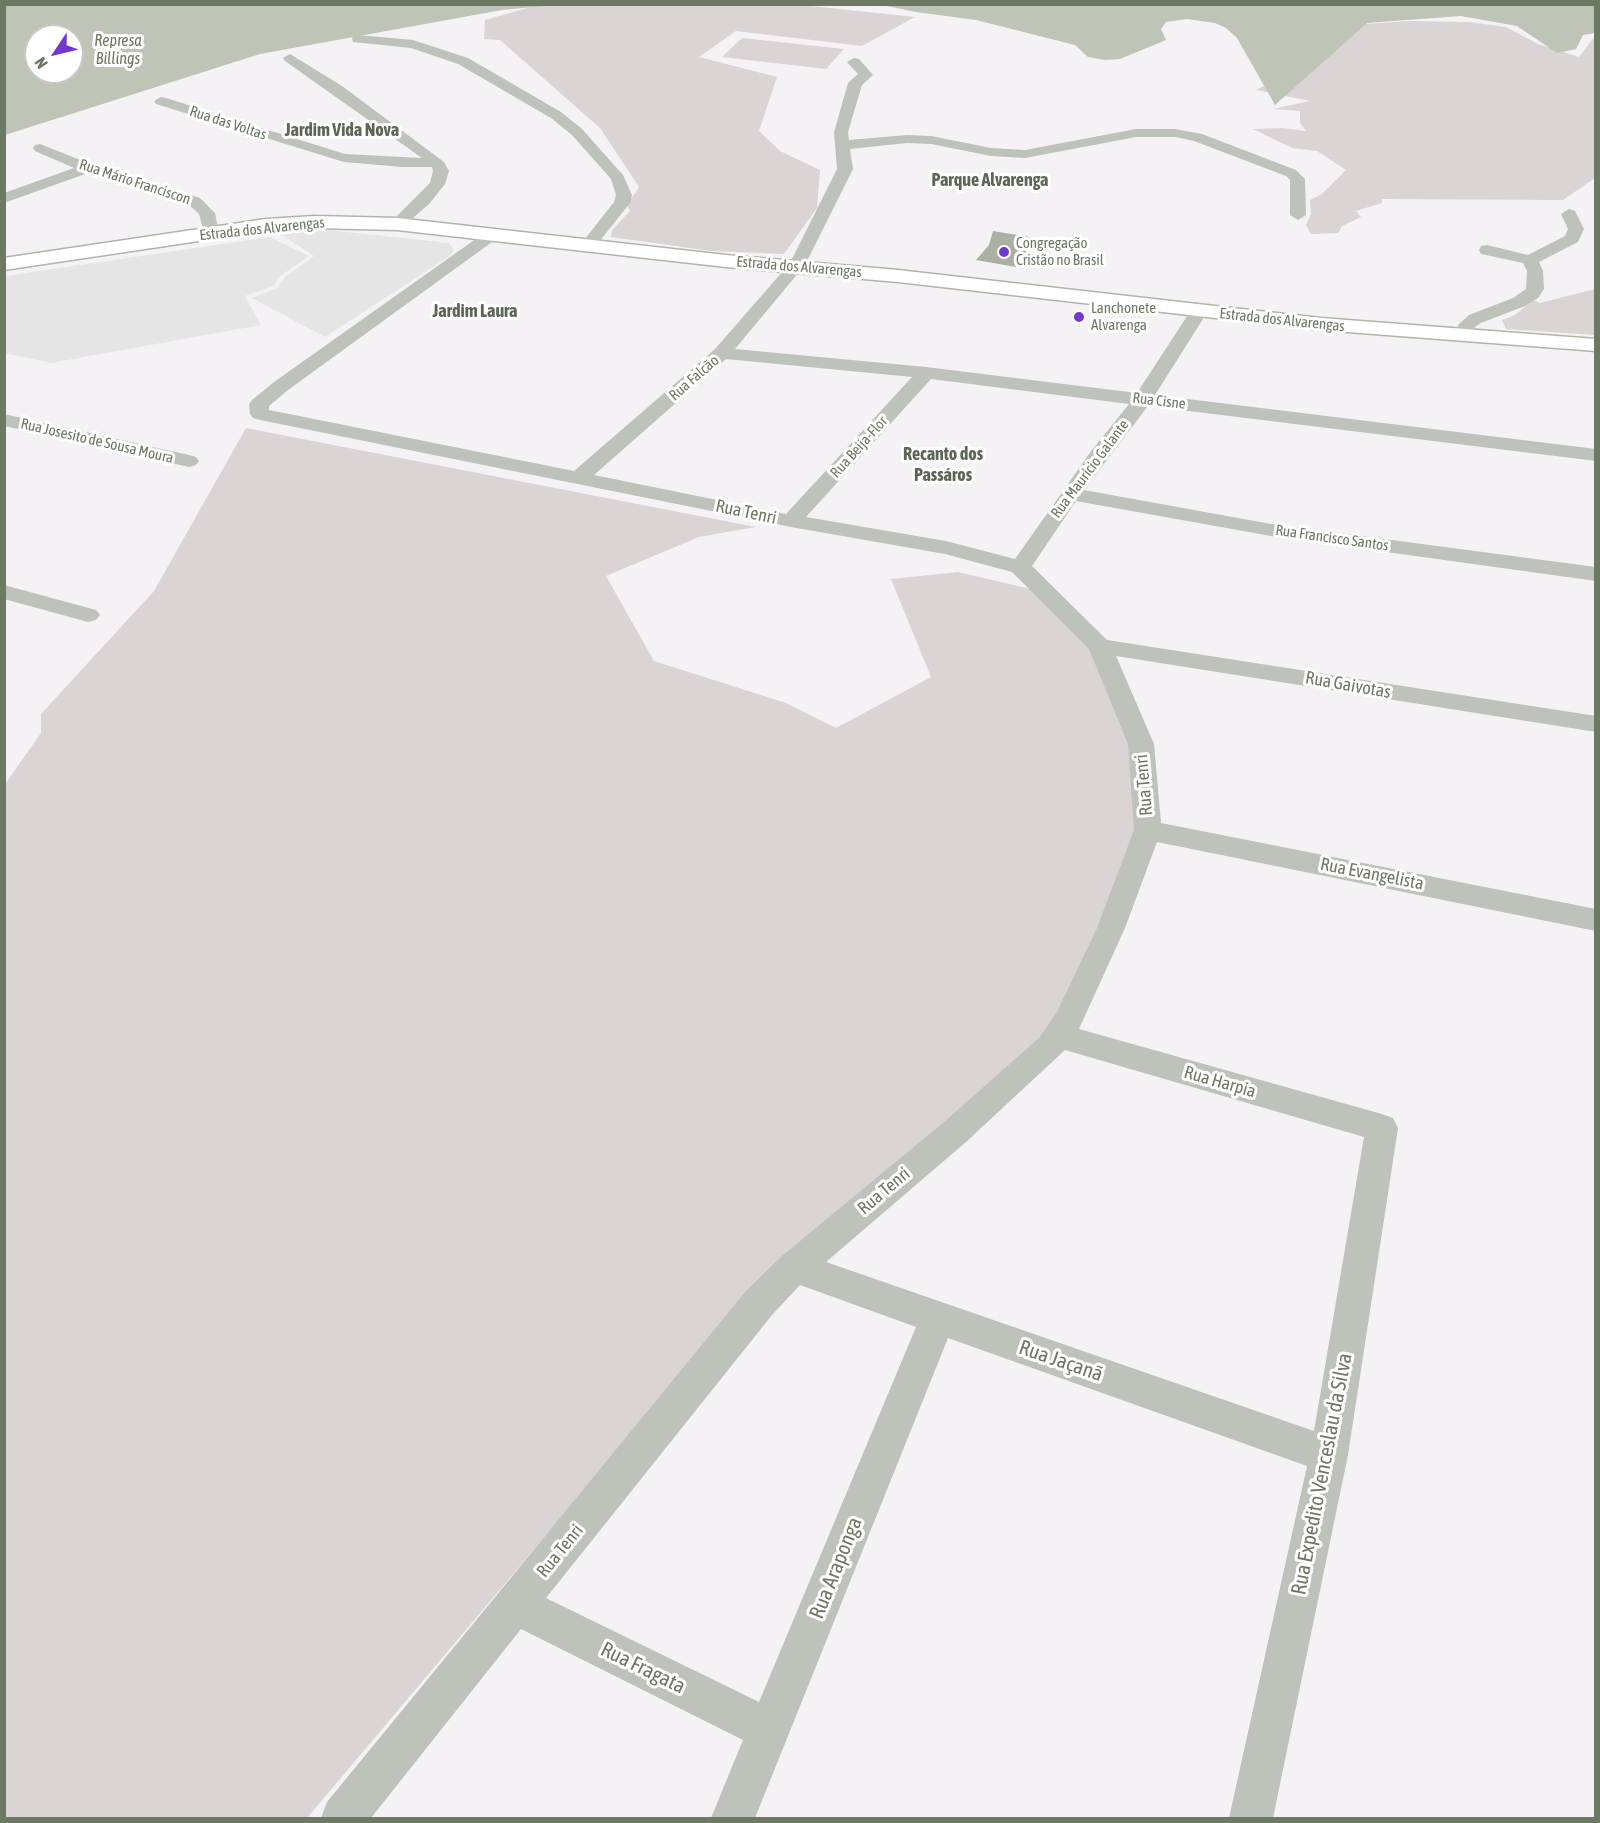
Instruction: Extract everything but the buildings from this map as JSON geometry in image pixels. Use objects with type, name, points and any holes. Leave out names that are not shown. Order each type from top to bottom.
[{"type":"main road","name":"Estrada dos Alvarengas","points":[[4,264],[211,233],[315,222],[397,224],[726,261],[797,265],[1199,311],[1596,345]]},
{"type":"street","points":[[358,39],[413,44],[463,61],[556,115],[577,132],[618,178],[624,195],[622,203],[589,244]]},
{"type":"street","points":[[290,58],[337,88],[437,162],[441,171],[437,184],[424,200],[397,224]]},
{"type":"street","name":"Rua Falcão","points":[[578,478],[722,353],[797,265],[829,206],[845,169],[841,132],[855,83],[866,75],[854,62]]},
{"type":"street","name":"Rua das Voltas","points":[[161,101],[344,158],[390,162],[437,162]]},
{"type":"street","points":[[844,145],[907,139],[948,143],[992,152],[1025,154],[1136,133],[1175,133],[1197,137],[1294,175],[1298,186],[1298,215]]},
{"type":"street","name":"Rua Mário Franciscon","points":[[40,148],[88,168],[194,201],[207,213],[211,233]]},
{"type":"street","points":[[4,198],[88,168]]},
{"type":"street","points":[[1486,250],[1530,260],[1572,239],[1576,229],[1569,213]]},
{"type":"street","name":"Rua Tenri","points":[[343,1818],[759,1303],[794,1267],[1024,1072],[1059,1036],[1111,928],[1148,830],[1141,744],[1100,646],[1020,567],[946,548],[791,521],[260,414],[259,404],[281,386],[493,234]]},
{"type":"street","points":[[1462,335],[1468,324],[1475,319],[1519,302],[1532,294],[1535,289],[1535,271],[1530,260]]},
{"type":"street","name":"Rua Maurício Galante","points":[[1020,567],[1070,494],[1143,399],[1199,311]]},
{"type":"street","name":"Rua Cisne","points":[[722,353],[926,373],[1596,455]]},
{"type":"street","name":"Rua Beija-Flor","points":[[791,521],[926,373]]},
{"type":"street","name":"Rua Josesito de Sousa Moura","points":[[4,420],[189,461]]},
{"type":"street","name":"Rua Francisco Santos","points":[[1070,494],[1271,530],[1596,574]]},
{"type":"street","points":[[4,592],[87,615]]},
{"type":"street","name":"Rua Gaivotas","points":[[1100,646],[1596,724]]},
{"type":"street","name":"Rua Evangelista","points":[[1148,830],[1596,920]]},
{"type":"street","name":"Rua Harpia","points":[[1059,1036],[1382,1128]]},
{"type":"street","name":"Rua Expedito Venceslau da Silva","points":[[1251,1818],[1329,1455],[1382,1128]]},
{"type":"street","name":"Rua Jaçanã","points":[[794,1267],[1329,1455]]},
{"type":"street","name":"Rua Araponga","points":[[733,1818],[938,1317]]},
{"type":"street","name":"Rua Fragata","points":[[516,1605],[770,1730]]},
{"type":"shaded area","points":[[792,4],[915,17],[862,46],[736,31],[699,57],[777,77],[759,131],[780,151],[820,170],[817,208],[784,254],[711,251],[611,237],[612,230],[630,211],[627,205],[639,187],[600,128],[500,40],[484,39],[485,20],[531,7]]},
{"type":"shaded area","points":[[1409,21],[1469,22],[1506,27],[1538,44],[1579,57],[1595,36],[1595,178],[1563,200],[1382,199],[1382,203],[1356,211],[1361,217],[1342,226],[1338,233],[1311,234],[1306,225],[1311,214],[1310,200],[1322,194],[1346,170],[1317,151],[1292,148],[1253,129],[1282,128],[1306,131],[1300,123],[1300,111],[1273,109],[1310,101],[1256,90],[1279,78],[1335,26]]},
{"type":"shaded area","points":[[742,38],[844,49],[826,69],[722,57]]},
{"type":"shaded area","points":[[328,230],[449,243],[454,250],[451,255],[325,337],[252,298],[277,288],[285,277],[314,256],[279,233]]},
{"type":"shaded area","points":[[270,237],[309,256],[279,277],[274,286],[245,296],[261,325],[51,363],[5,353],[5,276]]},
{"type":"shaded area","points":[[1595,289],[1595,335],[1506,329],[1502,320],[1515,315],[1533,300],[1540,303]]},
{"type":"shaded area","points":[[246,428],[756,527],[699,537],[606,576],[654,661],[786,703],[836,728],[931,677],[891,579],[958,572],[1039,591],[1092,648],[1135,761],[1140,830],[1105,925],[1046,1036],[769,1271],[307,1818],[5,1818],[5,784],[41,733],[41,714],[154,591]]},
{"type":"water","points":[[1595,4],[1595,33],[1583,35],[1576,49],[1557,53],[1517,26],[1461,16],[1367,23],[1275,105],[1237,38],[1226,28],[1215,23],[1187,19],[1166,22],[1161,29],[1166,40],[1120,59],[1105,60],[1088,57],[1075,45],[976,20],[882,5]]},
{"type":"water","name":"Represa Billings","points":[[5,5],[555,5],[502,10],[260,54],[5,135]]},
{"type":"place","name":"Congregação Cristão no Brasil","points":[[1004,252]]},
{"type":"place","name":"Lanchonete Alvarenga","points":[[1079,317]]},
{"type":"district","name":"Jardim Vida Nova","points":[[342,130]]},
{"type":"district","name":"Parque Alvarenga","points":[[990,180]]},
{"type":"district","name":"Jardim Laura","points":[[475,311]]},
{"type":"district","name":"Recanto dos Passáros","points":[[943,464]]}]
